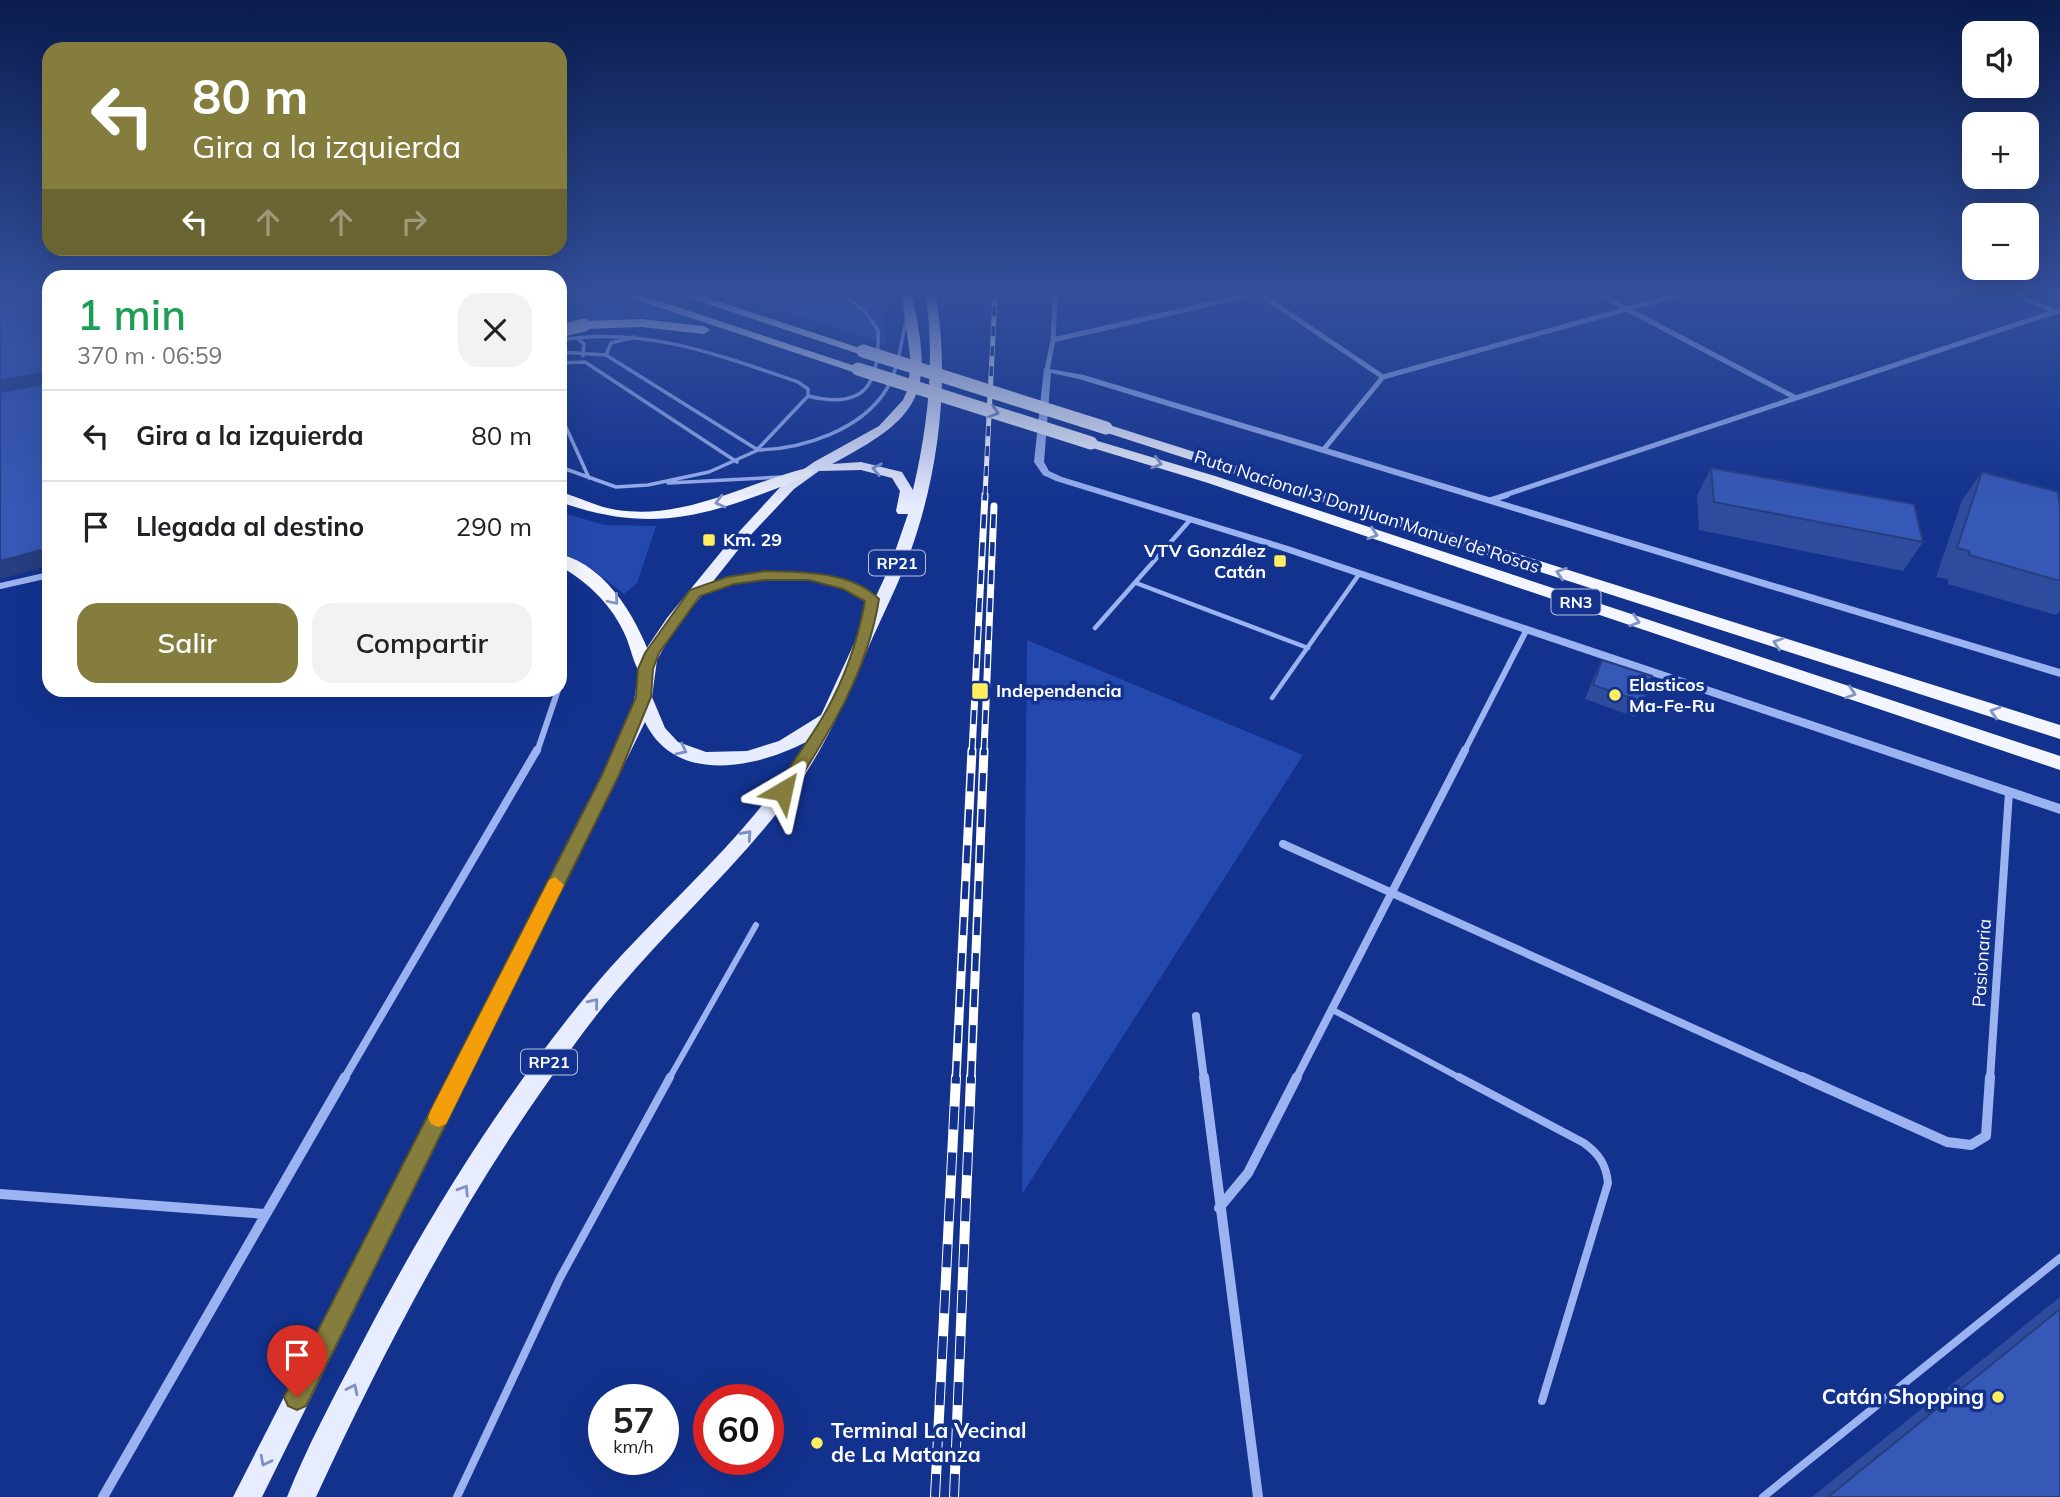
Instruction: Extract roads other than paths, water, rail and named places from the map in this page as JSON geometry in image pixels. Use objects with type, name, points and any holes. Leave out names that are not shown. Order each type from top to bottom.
[{"type":"highway","name":"Ruta Nacional 3 Don Juan Manuel de Rosas","points":[[848,366],[1210,479],[2060,763]]},
{"type":"highway","name":"Ruta Nacional 3 Don Juan Manuel de Rosas","points":[[910,366],[2060,732]]},
{"type":"highway","points":[[567,499],[624,515],[667,514],[722,502],[809,471]]},
{"type":"highway","points":[[567,563],[590,576],[625,614],[646,669]]},
{"type":"main road","points":[[247,1497],[610,775],[644,697],[646,669],[660,639],[755,521],[809,471],[890,424],[914,392],[915,366]]},
{"type":"main road","name":"RP21","points":[[301,1497],[369,1356],[413,1274],[501,1130],[573,1028],[609,984],[758,823],[805,761],[832,715],[912,526],[920,489],[936,366]]},
{"type":"main road","points":[[809,471],[847,466],[877,468],[897,475],[906,486],[901,525],[872,599],[866,635]]},
{"type":"main road","points":[[644,697],[659,734],[690,755],[711,759],[739,758],[773,751],[799,739],[832,715]]},
{"type":"street","points":[[1048,366],[1040,462],[1046,473],[1059,479],[1360,573],[2060,809]]},
{"type":"street","points":[[1366,366],[1383,377]]},
{"type":"street","points":[[1324,449],[1383,377],[1423,366]]},
{"type":"street","points":[[1735,366],[1796,398]]},
{"type":"street","points":[[1491,500],[1894,366]]},
{"type":"street","points":[[1047,370],[1081,377],[1324,449],[2060,673]]},
{"type":"street","points":[[0,586],[42,577]]},
{"type":"street","points":[[1219,1208],[1248,1173],[1527,629]]},
{"type":"street","points":[[103,1497],[477,848],[538,753],[553,715],[557,697]]},
{"type":"street","name":"Pasionaria","points":[[1393,892],[1947,1142],[1971,1145],[1986,1136],[2009,792]]},
{"type":"street","points":[[1283,844],[1393,892]]},
{"type":"street","points":[[1196,1016],[1258,1497]]},
{"type":"street","points":[[0,1194],[265,1214]]},
{"type":"lane","points":[[591,366],[737,462]]},
{"type":"lane","points":[[623,366],[758,450],[778,450],[820,436],[871,409],[888,388],[893,366]]},
{"type":"lane","points":[[662,483],[737,462],[758,450],[808,396],[808,389],[798,382],[746,366]]},
{"type":"lane","points":[[808,396],[846,402],[861,395],[870,383],[873,366]]},
{"type":"lane","points":[[567,430],[590,479]]},
{"type":"lane","points":[[567,470],[616,486],[756,480],[809,471]]},
{"type":"lane","points":[[1095,628],[1191,519]]},
{"type":"lane","points":[[1272,698],[1360,573]]},
{"type":"lane","points":[[695,593],[740,579],[787,575],[828,579],[872,599]]},
{"type":"lane","points":[[1136,583],[1308,648]]},
{"type":"lane","points":[[457,1497],[491,1416],[547,1300],[756,925]]},
{"type":"lane","points":[[1331,1009],[1584,1143],[1599,1154],[1607,1166],[1608,1183],[1542,1401]]},
{"type":"lane","points":[[1763,1497],[2060,1258]]},
{"type":"railway","points":[[985,496],[992,366]]},
{"type":"railway","points":[[972,752],[985,495]]},
{"type":"railway","points":[[984,752],[994,506]]},
{"type":"railway","points":[[956,1079],[972,750]]},
{"type":"railway","points":[[971,1079],[984,750]]},
{"type":"railway","points":[[935,1497],[956,1077]]},
{"type":"railway","points":[[954,1497],[971,1077]]},
{"type":"place","name":"Km. 29","points":[[709,540]]},
{"type":"place","name":"VTV González Catán","points":[[1280,561]]},
{"type":"place","name":"Independencia","points":[[980,691]]},
{"type":"place","name":"Elasticos Ma-Fe-Ru","points":[[1615,695]]},
{"type":"place","name":"Catán Shopping","points":[[1998,1397]]},
{"type":"place","name":"Terminal La Vecinal de La Matanza","points":[[817,1443]]}]
